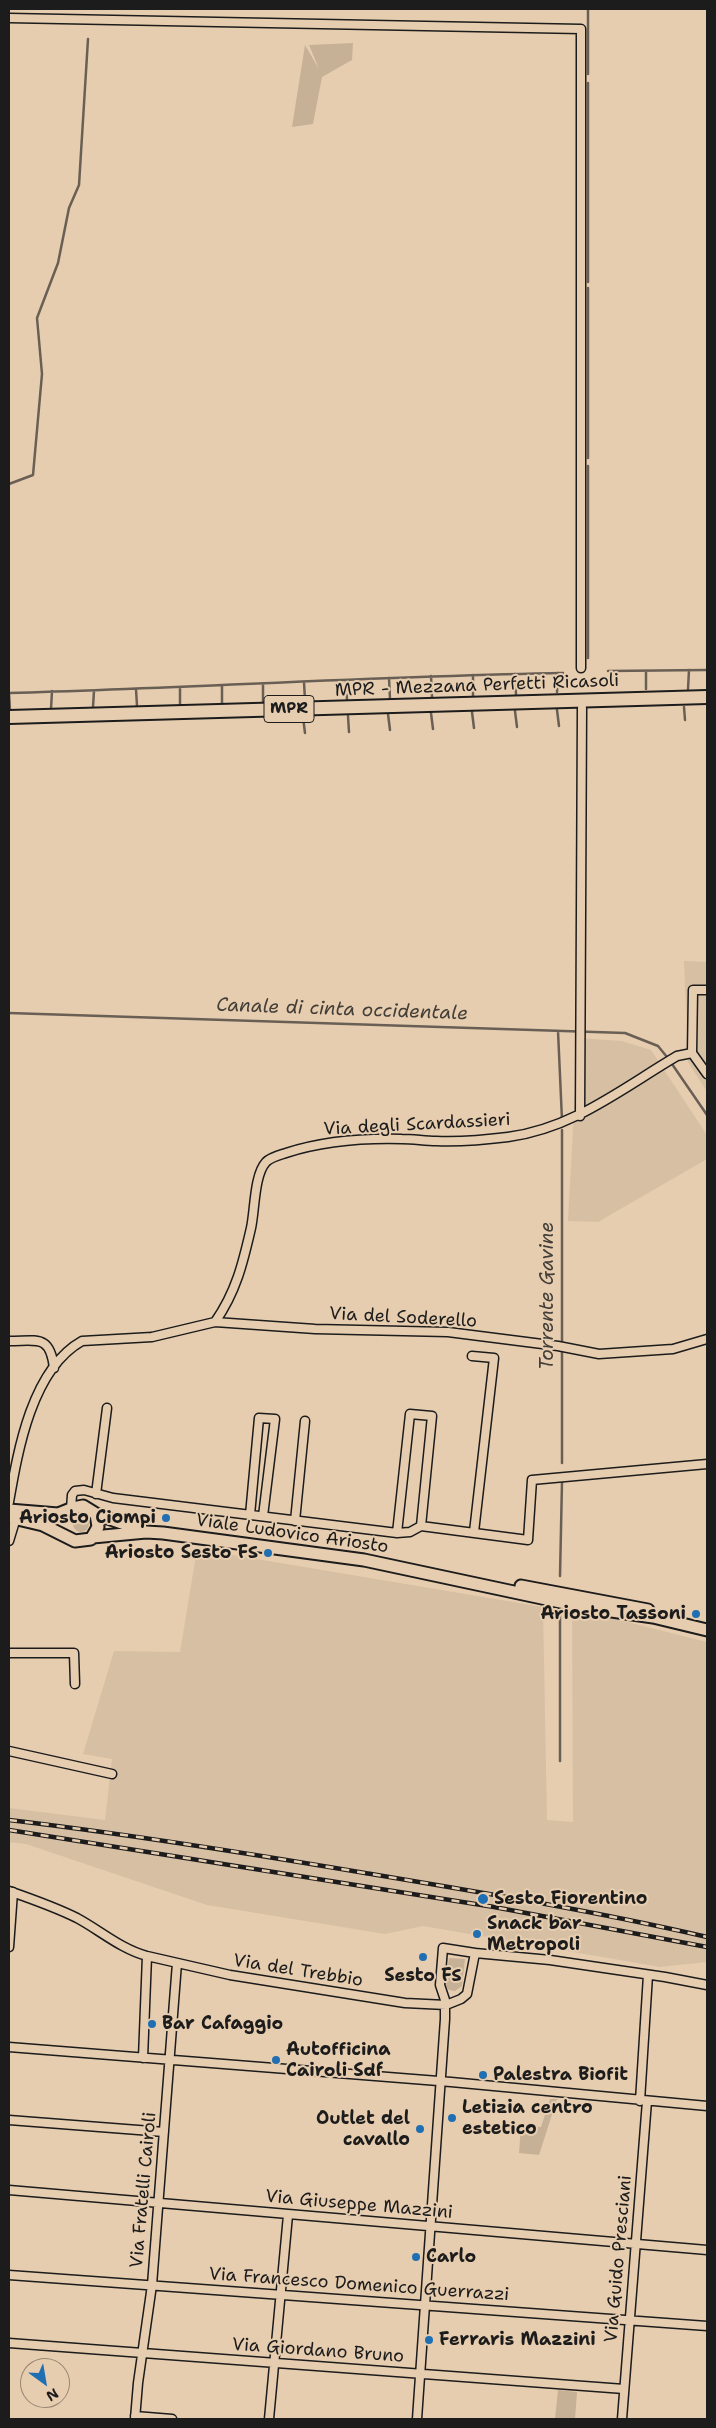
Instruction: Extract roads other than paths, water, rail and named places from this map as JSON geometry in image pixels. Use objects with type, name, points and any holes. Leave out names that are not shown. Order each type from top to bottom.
[{"type":"main road","name":"MPR - Mezzana Perfetti Ricasoli","points":[[9,717],[707,697]]},
{"type":"street","points":[[9,18],[581,29],[581,668]]},
{"type":"street","points":[[580,1116],[582,708]]},
{"type":"street","points":[[707,990],[693,990],[692,1053],[707,1074]]},
{"type":"street","name":"Via degli Scardassieri","points":[[215,1322],[237,1286],[251,1227],[259,1176],[262,1167],[268,1160],[306,1147],[356,1140],[402,1139],[436,1142],[510,1136],[549,1128],[580,1116],[677,1056],[692,1053]]},
{"type":"street","points":[[9,1541],[15,1468],[28,1417],[54,1368],[72,1346],[82,1341],[152,1338],[215,1322]]},
{"type":"street","name":"Via del Soderello","points":[[215,1322],[315,1329],[448,1332],[558,1346],[599,1354],[673,1348],[707,1339]]},
{"type":"street","points":[[9,1341],[42,1342],[48,1345],[52,1352],[54,1368]]},
{"type":"street","points":[[472,1356],[494,1358],[474,1532]]},
{"type":"street","points":[[96,1494],[107,1408]]},
{"type":"street","points":[[397,1533],[410,1414],[432,1416],[421,1526]]},
{"type":"street","points":[[250,1515],[259,1418],[275,1419],[263,1516]]},
{"type":"street","points":[[295,1521],[305,1421]]},
{"type":"street","points":[[67,1537],[62,1526],[63,1520],[70,1509],[70,1503],[75,1491],[84,1490],[113,1498],[397,1533],[410,1532],[421,1526],[528,1540],[532,1480],[707,1464]]},
{"type":"street","name":"Viale Ludovico Ariosto","points":[[10,1511],[58,1514],[70,1509],[86,1507],[96,1514],[146,1532]]},
{"type":"street","name":"Viale Ludovico Ariosto","points":[[10,1511],[79,1542],[93,1537],[146,1532],[295,1550],[432,1574],[586,1597],[687,1618],[707,1626]]},
{"type":"street","points":[[93,1537],[98,1528],[96,1514]]},
{"type":"street","name":"Viale Ludovico Ariosto","points":[[432,1574],[584,1607],[653,1617],[707,1630]]},
{"type":"street","points":[[9,1653],[74,1653],[75,1684]]},
{"type":"street","points":[[9,1752],[112,1774]]},
{"type":"street","points":[[9,1947],[11,1892]]},
{"type":"street","name":"Via del Trebbio","points":[[11,1892],[77,1918],[110,1940],[148,1956],[230,1975],[396,2002],[446,2005]]},
{"type":"street","points":[[417,2419],[446,2005],[440,1985],[443,1948],[475,1953],[512,1955],[648,1974],[707,1985]]},
{"type":"street","points":[[446,2005],[461,1999],[467,1994],[475,1953]]},
{"type":"street","points":[[143,2058],[148,1956]]},
{"type":"street","name":"Via Fratelli Cairoli","points":[[135,2418],[152,2284],[177,1963]]},
{"type":"street","name":"Via Guido Presciani","points":[[622,2419],[643,2101],[648,1974]]},
{"type":"street","points":[[9,2046],[707,2106]]},
{"type":"street","points":[[9,2120],[164,2132]]},
{"type":"street","name":"Via Giuseppe Mazzini","points":[[9,2190],[707,2250]]},
{"type":"street","points":[[269,2419],[288,2215]]},
{"type":"street","name":"Via Francesco Domenico Guerrazzi","points":[[9,2275],[707,2326]]},
{"type":"street","name":"Via Giordano Bruno","points":[[9,2344],[624,2389]]},
{"type":"street","points":[[135,2418],[172,2419]]},
{"type":"waterway","points":[[588,9],[588,74]]},
{"type":"waterway","points":[[9,484],[33,475],[42,374],[37,318],[58,263],[69,208],[79,185],[88,39]]},
{"type":"waterway","points":[[588,83],[588,282]]},
{"type":"waterway","points":[[588,288],[588,458]]},
{"type":"waterway","points":[[588,466],[588,658]]},
{"type":"waterway","points":[[688,689],[689,670]]},
{"type":"waterway","points":[[608,671],[707,670]]},
{"type":"waterway","points":[[646,671],[646,689]]},
{"type":"waterway","points":[[557,692],[558,673]]},
{"type":"waterway","points":[[9,693],[563,673]]},
{"type":"waterway","points":[[515,674],[516,695]]},
{"type":"waterway","points":[[473,675],[473,696]]},
{"type":"waterway","points":[[431,676],[432,697]]},
{"type":"waterway","points":[[389,678],[390,699]]},
{"type":"waterway","points":[[346,680],[347,700]]},
{"type":"waterway","points":[[304,682],[305,700]]},
{"type":"waterway","points":[[263,684],[263,703]]},
{"type":"waterway","points":[[222,686],[222,704]]},
{"type":"waterway","points":[[180,688],[180,704]]},
{"type":"waterway","points":[[136,689],[137,706]]},
{"type":"waterway","points":[[51,709],[52,691]]},
{"type":"waterway","points":[[93,707],[94,691]]},
{"type":"waterway","points":[[9,693],[10,710]]},
{"type":"waterway","points":[[684,707],[685,720]]},
{"type":"waterway","points":[[557,710],[559,726]]},
{"type":"waterway","points":[[515,711],[517,727]]},
{"type":"waterway","points":[[472,712],[474,728]]},
{"type":"waterway","points":[[431,713],[433,729]]},
{"type":"waterway","points":[[388,714],[390,730]]},
{"type":"waterway","points":[[348,716],[349,732]]},
{"type":"waterway","points":[[303,717],[305,733]]},
{"type":"waterway","name":"Canale di cinta occidentale","points":[[9,1013],[625,1033],[658,1046],[667,1057]]},
{"type":"waterway","name":"Torrente Gavine","points":[[558,1031],[562,1120]]},
{"type":"waterway","name":"Canale di cinta occidentale","points":[[672,1064],[707,1115]]},
{"type":"waterway","name":"Torrente Gavine","points":[[562,1130],[562,1463]]},
{"type":"waterway","name":"Torrente Gavine","points":[[560,1576],[562,1482]]},
{"type":"waterway","name":"Torrente Gavine","points":[[560,1614],[560,1761]]},
{"type":"railway","points":[[9,1820],[187,1844],[408,1880],[579,1910],[707,1937]]},
{"type":"railway","points":[[9,1830],[494,1907],[707,1947]]},
{"type":"place","name":"Ariosto Ciompi","points":[[166,1518]]},
{"type":"place","name":"Ariosto Sesto FS","points":[[268,1553]]},
{"type":"place","name":"Ariosto Tassoni","points":[[696,1614]]},
{"type":"place","name":"Sesto Fiorentino","points":[[483,1899]]},
{"type":"place","name":"Snack bar Metropoli","points":[[477,1934]]},
{"type":"place","name":"Sesto FS","points":[[423,1957]]},
{"type":"place","name":"Bar Cafaggio","points":[[152,2024]]},
{"type":"place","name":"Autofficina Cairoli Sdf","points":[[276,2060]]},
{"type":"place","name":"Palestra Biofit","points":[[483,2075]]},
{"type":"place","name":"Letizia centro estetico","points":[[452,2118]]},
{"type":"place","name":"Outlet del cavallo","points":[[420,2129]]},
{"type":"place","name":"Carlo","points":[[416,2257]]},
{"type":"place","name":"Ferraris Mazzini","points":[[429,2340]]}]
